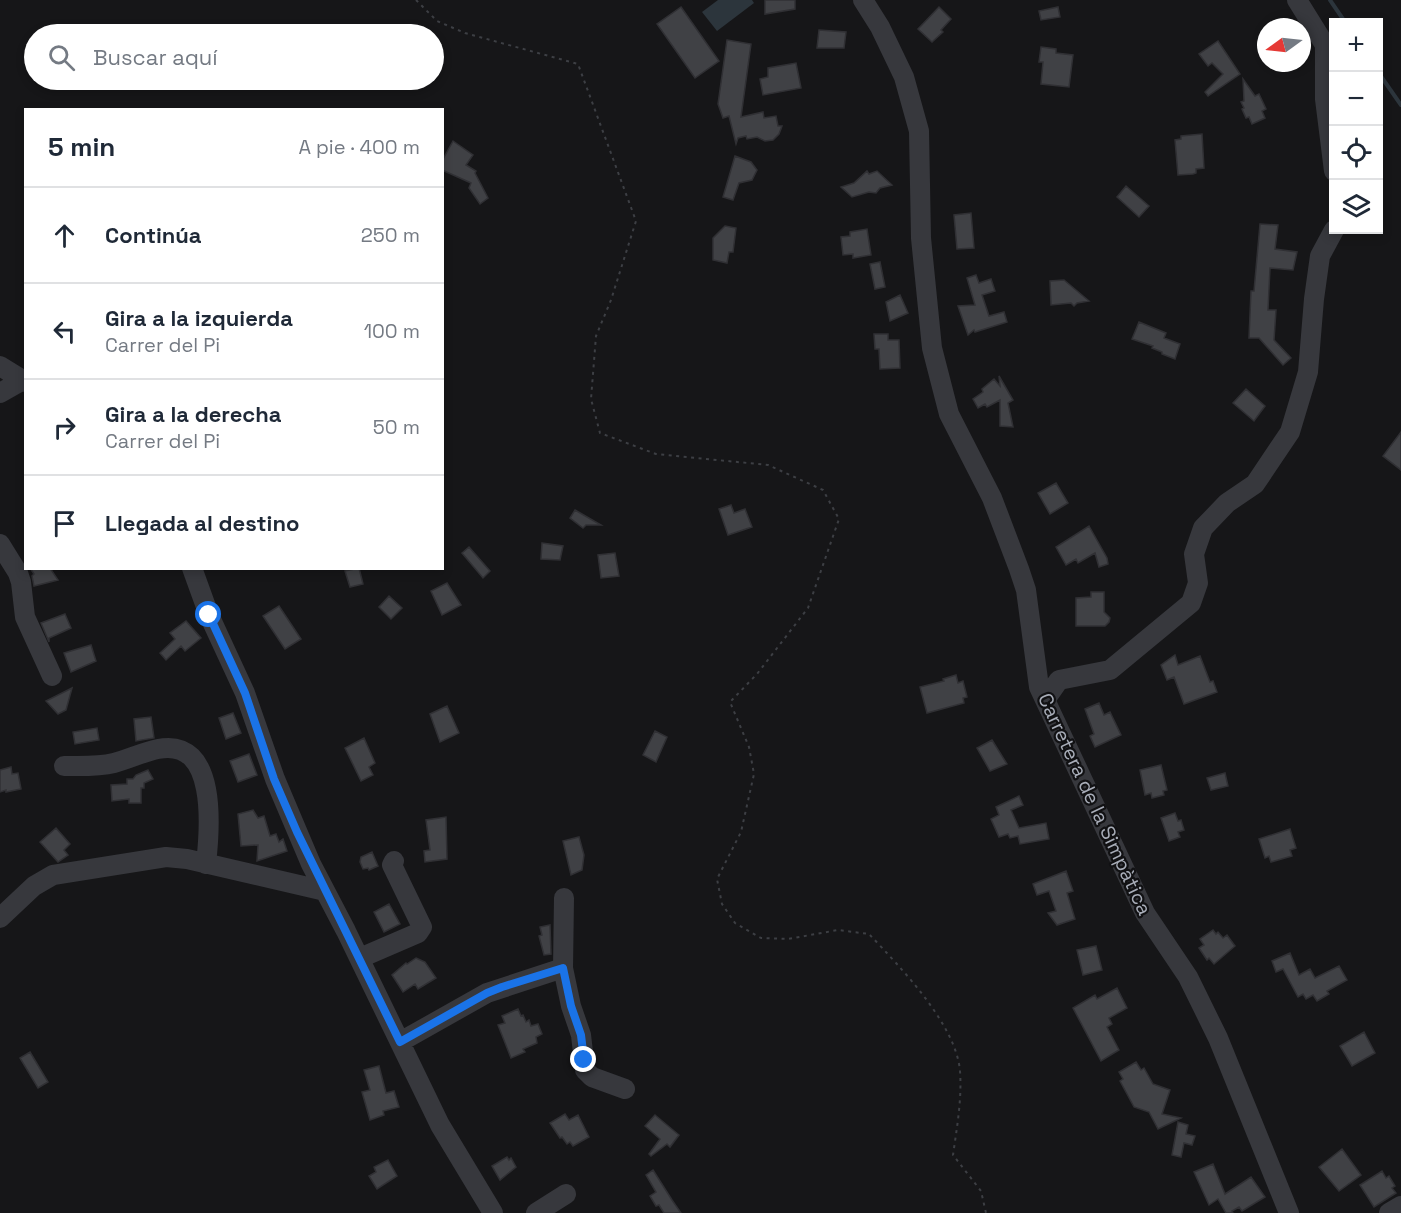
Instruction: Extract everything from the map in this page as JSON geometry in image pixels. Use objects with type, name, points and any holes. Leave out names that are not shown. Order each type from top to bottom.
[{"type":"street","name":"Carretera de la Simpàtica","points":[[863,0],[880,27],[904,77],[919,131],[921,238],[932,348],[950,414],[992,498],[1026,590],[1039,687],[1145,913],[1188,977],[1218,1038],[1289,1213]]},
{"type":"street","points":[[1297,0],[1325,45],[1325,99],[1329,131]]},
{"type":"street","points":[[1045,700],[1059,680],[1110,670],[1191,603],[1198,583],[1194,554],[1203,528],[1227,502],[1255,484],[1290,432],[1308,372],[1320,256],[1332,234]]},
{"type":"street","points":[[0,366],[24,381]]},
{"type":"street","points":[[0,393],[24,381]]},
{"type":"street","points":[[0,544],[18,573],[25,617],[52,676]]},
{"type":"street","points":[[193,570],[209,615],[245,693],[286,808],[440,1125],[493,1213]]},
{"type":"street","points":[[64,766],[103,765],[159,749],[183,750],[201,772],[209,799],[207,864]]},
{"type":"street","points":[[0,918],[34,886],[52,875],[166,857],[187,859],[325,891]]},
{"type":"street","points":[[360,958],[418,933],[422,927],[397,879],[392,865],[394,861]]},
{"type":"street","points":[[564,898],[563,968],[571,1006],[581,1035],[585,1070],[592,1077],[625,1089]]},
{"type":"street","points":[[400,1042],[487,993],[563,968]]},
{"type":"street","points":[[536,1213],[566,1194]]},
{"type":"street","points":[[1389,1213],[1401,1206]]},
{"type":"path","points":[[416,0],[437,21],[465,33],[578,64],[636,221],[611,300],[596,336],[591,399],[600,433],[656,454],[768,465],[823,490],[839,519],[808,608],[757,674],[730,702],[749,747],[754,774],[741,832],[717,879],[722,904],[735,923],[761,938],[788,939],[838,930],[869,934],[912,981],[949,1034],[960,1070],[959,1112],[953,1155],[981,1191],[986,1213]]},
{"type":"shaded area","points":[[718,0],[752,0],[754,3],[717,31],[702,12]]},
{"type":"building","points":[[765,0],[795,0],[795,9],[765,14]]},
{"type":"building","points":[[681,7],[719,61],[695,78],[657,24]]},
{"type":"building","points":[[939,7],[951,19],[941,30],[943,32],[932,42],[918,29]]},
{"type":"building","points":[[1058,7],[1060,17],[1041,20],[1039,11]]},
{"type":"building","points":[[819,30],[846,32],[844,48],[817,48]]},
{"type":"building","points":[[727,40],[751,44],[741,117],[763,112],[764,118],[776,116],[778,126],[782,126],[779,134],[773,140],[765,141],[757,137],[747,139],[746,136],[738,138],[736,144],[729,116],[723,118],[718,104]]},
{"type":"building","points":[[1218,41],[1240,74],[1208,96],[1205,92],[1223,74],[1212,63],[1208,66],[1199,54]]},
{"type":"building","points":[[1041,47],[1056,49],[1056,53],[1073,55],[1069,87],[1041,84],[1043,62],[1039,62]]},
{"type":"building","points":[[796,63],[801,88],[763,95],[760,79],[768,77],[768,68]]},
{"type":"building","points":[[1243,79],[1255,96],[1259,94],[1266,109],[1262,111],[1265,118],[1252,124],[1242,109],[1244,108],[1241,102],[1244,101]]},
{"type":"building","points":[[1202,134],[1204,168],[1196,169],[1196,173],[1193,174],[1178,175],[1175,140],[1181,139],[1181,136]]},
{"type":"building","points":[[453,141],[473,155],[466,165],[476,171],[488,198],[480,204],[469,188],[471,183],[444,171],[444,157]]},
{"type":"building","points":[[735,156],[751,162],[757,170],[752,180],[739,183],[733,200],[723,197]]},
{"type":"building","points":[[867,171],[869,174],[877,171],[892,185],[880,188],[876,193],[869,192],[852,197],[841,187],[854,183]]},
{"type":"building","points":[[1126,186],[1149,206],[1139,217],[1117,197]]},
{"type":"building","points":[[971,213],[974,248],[957,249],[954,215]]},
{"type":"building","points":[[1260,224],[1278,225],[1275,249],[1297,252],[1293,270],[1270,268],[1268,310],[1276,310],[1274,340],[1291,358],[1283,365],[1259,338],[1249,338],[1251,291],[1254,291]]},
{"type":"building","points":[[725,226],[736,228],[733,252],[729,252],[727,263],[713,260],[713,238]]},
{"type":"building","points":[[867,229],[871,255],[853,258],[853,254],[843,255],[841,237],[850,236],[850,232]]},
{"type":"building","points":[[880,262],[885,287],[875,289],[870,264]]},
{"type":"building","points":[[976,275],[979,283],[991,279],[995,291],[982,295],[989,316],[1004,312],[1007,322],[975,332],[974,330],[968,335],[958,306],[975,305],[967,278]]},
{"type":"building","points":[[1064,280],[1089,301],[1077,303],[1074,306],[1071,303],[1051,305],[1050,281]]},
{"type":"building","points":[[900,295],[908,313],[890,321],[886,302]]},
{"type":"building","points":[[1139,322],[1166,333],[1164,338],[1180,344],[1175,359],[1162,354],[1152,348],[1153,346],[1132,339]]},
{"type":"building","points":[[874,334],[888,334],[888,340],[899,340],[900,368],[880,369],[879,349],[875,349]]},
{"type":"building","points":[[999,376],[1013,400],[1008,403],[1013,427],[1000,426],[1000,400],[987,407],[985,404],[978,408],[973,399],[983,392],[982,389],[994,379],[1000,386]]},
{"type":"building","points":[[1246,389],[1265,406],[1254,421],[1233,403]]},
{"type":"building","points":[[1401,432],[1401,470],[1383,456]]},
{"type":"building","points":[[1056,483],[1068,503],[1050,514],[1038,493]]},
{"type":"building","points":[[731,505],[734,513],[745,509],[752,527],[728,535],[719,509]]},
{"type":"building","points":[[575,510],[601,525],[586,525],[583,528],[570,518]]},
{"type":"building","points":[[1089,526],[1108,564],[1099,567],[1095,553],[1078,563],[1076,559],[1066,565],[1056,547]]},
{"type":"building","points":[[542,543],[563,546],[560,560],[541,559]]},
{"type":"building","points":[[469,547],[490,571],[483,578],[462,553]]},
{"type":"building","points":[[615,553],[619,576],[601,578],[598,555]]},
{"type":"building","points":[[31,570],[51,570],[58,580],[34,586],[32,576],[34,574]]},
{"type":"building","points":[[360,570],[363,584],[350,587],[345,571]]},
{"type":"building","points":[[447,583],[461,605],[442,615],[431,591]]},
{"type":"building","points":[[1091,592],[1104,592],[1104,612],[1110,618],[1109,622],[1105,626],[1076,626],[1076,598],[1091,597]]},
{"type":"building","points":[[389,596],[402,608],[391,619],[379,607]]},
{"type":"building","points":[[279,606],[301,639],[285,649],[263,616]]},
{"type":"building","points":[[65,614],[71,628],[49,638],[49,642],[41,623]]},
{"type":"building","points":[[186,621],[201,638],[185,651],[181,646],[166,660],[160,653],[175,639],[170,633]]},
{"type":"building","points":[[91,645],[96,661],[71,672],[64,653]]},
{"type":"building","points":[[1175,655],[1178,665],[1200,656],[1210,682],[1213,681],[1217,692],[1184,704],[1174,677],[1167,680],[1161,665]]},
{"type":"building","points":[[956,675],[958,683],[963,681],[967,697],[963,698],[964,703],[927,713],[920,687],[944,681],[943,679]]},
{"type":"building","points":[[72,688],[66,710],[58,714],[46,701]]},
{"type":"building","points":[[1099,703],[1104,715],[1110,712],[1121,735],[1095,747],[1090,736],[1094,734],[1085,709]]},
{"type":"building","points":[[447,706],[459,733],[440,742],[430,714]]},
{"type":"building","points":[[233,713],[241,733],[226,739],[219,718]]},
{"type":"building","points":[[151,717],[154,738],[136,741],[134,719]]},
{"type":"building","points":[[97,728],[99,740],[75,744],[73,732]]},
{"type":"building","points":[[655,731],[667,737],[656,762],[643,755]]},
{"type":"building","points":[[364,738],[375,763],[369,767],[373,775],[361,781],[345,748]]},
{"type":"building","points":[[992,740],[1007,764],[990,771],[977,748]]},
{"type":"building","points":[[249,754],[257,775],[238,782],[230,761]]},
{"type":"building","points":[[1161,765],[1167,790],[1163,791],[1164,795],[1152,798],[1151,793],[1145,795],[1140,770]]},
{"type":"building","points":[[11,767],[12,774],[18,773],[21,789],[0,792],[0,770]]},
{"type":"building","points":[[148,770],[153,779],[144,783],[144,788],[141,788],[141,803],[129,803],[129,799],[112,801],[111,785],[127,784],[127,779],[133,779],[136,775]]},
{"type":"building","points":[[1225,773],[1228,786],[1211,790],[1207,778]]},
{"type":"building","points":[[1019,796],[1023,805],[1011,810],[1019,828],[1046,823],[1049,839],[1020,844],[1018,836],[1010,838],[1008,834],[999,837],[991,819],[999,815],[996,807]]},
{"type":"building","points":[[253,810],[258,818],[264,816],[270,836],[276,834],[279,842],[283,839],[287,851],[257,861],[258,845],[241,846],[238,814]]},
{"type":"building","points":[[1175,813],[1178,821],[1181,820],[1184,830],[1178,832],[1180,837],[1169,841],[1161,818]]},
{"type":"building","points":[[446,817],[447,859],[425,862],[424,851],[430,850],[426,820]]},
{"type":"building","points":[[56,828],[70,844],[64,850],[68,855],[58,862],[40,842]]},
{"type":"building","points":[[1290,829],[1296,848],[1290,850],[1292,856],[1271,862],[1269,856],[1265,858],[1259,839]]},
{"type":"building","points":[[579,837],[584,855],[582,870],[571,875],[563,841]]},
{"type":"building","points":[[372,852],[378,866],[369,870],[368,868],[363,869],[360,862],[361,857]]},
{"type":"building","points":[[1066,871],[1073,891],[1067,893],[1075,919],[1057,925],[1048,913],[1056,911],[1049,891],[1037,895],[1033,884]]},
{"type":"building","points":[[389,904],[400,924],[384,932],[374,912]]},
{"type":"building","points":[[550,925],[551,954],[544,955],[539,936],[542,935],[540,927]]},
{"type":"building","points":[[1213,930],[1223,938],[1227,935],[1235,946],[1214,964],[1209,958],[1207,960],[1199,948],[1204,945],[1200,939]]},
{"type":"building","points":[[1096,946],[1102,970],[1083,975],[1077,950]]},
{"type":"building","points":[[1290,953],[1299,975],[1310,969],[1315,978],[1339,966],[1347,980],[1327,991],[1329,994],[1317,1001],[1313,995],[1306,999],[1303,994],[1298,997],[1283,969],[1276,972],[1272,961]]},
{"type":"building","points":[[416,958],[425,962],[436,978],[418,989],[415,984],[403,992],[392,975]]},
{"type":"building","points":[[1117,988],[1127,1008],[1109,1018],[1112,1024],[1107,1027],[1119,1050],[1101,1061],[1073,1008],[1095,995],[1097,999]]},
{"type":"building","points":[[518,1009],[526,1022],[529,1020],[531,1026],[538,1024],[542,1034],[536,1037],[537,1043],[511,1058],[498,1025],[505,1023],[502,1016]]},
{"type":"building","points":[[1364,1032],[1375,1053],[1352,1066],[1340,1046]]},
{"type":"building","points":[[30,1052],[48,1082],[38,1088],[20,1058]]},
{"type":"building","points":[[1136,1062],[1141,1070],[1144,1068],[1153,1084],[1170,1090],[1162,1114],[1181,1118],[1158,1129],[1149,1112],[1134,1107],[1120,1081],[1123,1079],[1119,1072]]},
{"type":"building","points":[[379,1066],[386,1093],[394,1091],[399,1107],[383,1111],[384,1115],[370,1120],[362,1092],[370,1090],[364,1070]]},
{"type":"building","points":[[565,1114],[569,1120],[578,1115],[589,1137],[573,1146],[570,1142],[567,1144],[562,1137],[560,1138],[550,1123]]},
{"type":"building","points":[[655,1115],[679,1135],[670,1147],[667,1144],[651,1156],[649,1154],[660,1139],[645,1126]]},
{"type":"building","points":[[1178,1122],[1188,1125],[1186,1134],[1195,1136],[1192,1145],[1184,1143],[1181,1157],[1172,1155]]},
{"type":"building","points":[[1342,1149],[1361,1175],[1339,1191],[1319,1167]]},
{"type":"building","points":[[507,1157],[509,1160],[511,1158],[516,1167],[500,1180],[492,1166]]},
{"type":"building","points":[[388,1160],[397,1176],[377,1189],[369,1176],[376,1172],[374,1167]]},
{"type":"building","points":[[1213,1164],[1225,1194],[1251,1177],[1265,1197],[1242,1211],[1239,1207],[1232,1211],[1233,1213],[1226,1213],[1218,1199],[1209,1205],[1194,1172]]},
{"type":"building","points":[[653,1170],[681,1213],[664,1213],[659,1205],[656,1206],[650,1196],[656,1192],[646,1175]]},
{"type":"building","points":[[1382,1171],[1386,1178],[1389,1176],[1396,1193],[1374,1207],[1360,1185]]},
{"type":"waterway","points":[[1330,0],[1342,18]]},
{"type":"waterway","points":[[1383,79],[1401,105]]},
{"type":"route","points":[[209,615],[245,693],[274,779],[311,864],[400,1042],[487,993],[563,968],[571,1006],[579,1025],[584,1060]]}]
